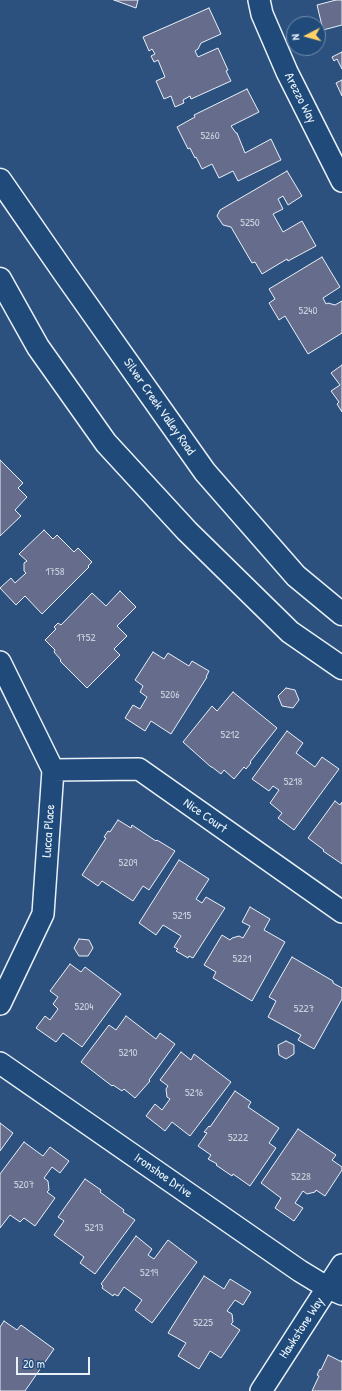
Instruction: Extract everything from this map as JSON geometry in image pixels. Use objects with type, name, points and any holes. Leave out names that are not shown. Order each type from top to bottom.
[{"type":"main road","name":"Silver Creek Valley Road","points":[[0,180],[205,472],[296,576],[342,614]]},
{"type":"main road","points":[[0,279],[38,347],[106,443],[187,531],[290,632],[342,668]]},
{"type":"street","name":"Arezzo Way","points":[[260,7],[287,72],[342,181]]},
{"type":"street","points":[[0,662],[53,770]]},
{"type":"street","name":"Nice Court","points":[[53,770],[139,769],[342,912]]},
{"type":"street","name":"Lucca Place","points":[[0,1004],[43,914],[53,770]]},
{"type":"street","name":"Ironshoe Drive","points":[[0,1063],[293,1266],[335,1291]]},
{"type":"street","name":"Hawkstone Way","points":[[261,1391],[335,1291],[342,1265]]},
{"type":"building","points":[[114,0],[138,0],[136,8]]},
{"type":"building","points":[[342,0],[342,25],[326,29],[326,16],[320,16],[317,5]]},
{"type":"building","points":[[209,8],[221,34],[201,43],[195,51],[198,57],[218,48],[228,70],[226,71],[231,81],[191,99],[190,96],[183,100],[184,103],[175,107],[171,96],[164,99],[156,81],[165,77],[158,60],[154,62],[151,56],[155,54],[152,49],[149,51],[143,37]]},
{"type":"building","points":[[342,52],[342,69],[337,59],[334,61],[332,57]]},
{"type":"building","points":[[342,80],[342,96],[336,83]]},
{"type":"building","points":[[247,89],[259,112],[231,126],[237,133],[245,153],[271,139],[281,160],[238,181],[233,171],[219,178],[212,164],[202,169],[190,148],[188,149],[177,127],[195,117],[194,115]]},
{"type":"building","points":[[287,171],[302,196],[288,205],[283,196],[278,199],[283,209],[273,214],[283,232],[302,221],[316,246],[288,261],[287,259],[262,274],[255,262],[252,263],[231,227],[223,225],[217,216],[220,210]]},
{"type":"building","points":[[322,257],[340,287],[323,298],[326,304],[328,303],[335,305],[342,301],[342,333],[308,354],[285,316],[279,320],[269,303],[275,299],[269,289]]},
{"type":"building","points":[[342,365],[342,412],[337,404],[339,402],[331,391],[340,385],[331,373]]},
{"type":"building","points":[[0,460],[23,483],[18,488],[27,497],[15,510],[21,516],[0,536]]},
{"type":"building","points":[[44,530],[53,539],[57,535],[74,552],[78,548],[92,562],[88,566],[89,567],[42,614],[25,596],[16,605],[0,588],[11,578],[15,583],[26,573],[24,571],[24,563],[27,561],[19,554]]},
{"type":"building","points":[[120,591],[136,607],[117,626],[127,636],[114,649],[120,655],[87,688],[60,661],[61,660],[54,652],[55,650],[45,640],[56,629],[54,627],[58,623],[61,625],[92,593],[106,606]]},
{"type":"building","points":[[153,652],[164,659],[168,653],[189,666],[192,661],[209,671],[207,677],[171,734],[151,721],[145,731],[125,718],[133,705],[140,709],[147,697],[140,692],[143,686],[135,680]]},
{"type":"building","points":[[286,688],[295,690],[299,700],[293,708],[282,706],[278,696]]},
{"type":"building","points":[[233,692],[277,728],[246,769],[244,767],[234,779],[224,770],[221,774],[211,767],[183,742],[212,706],[217,711]]},
{"type":"building","points":[[287,731],[303,743],[296,753],[315,767],[322,757],[339,769],[294,830],[278,818],[282,813],[270,803],[279,790],[273,786],[269,791],[252,779]]},
{"type":"building","points":[[335,801],[340,805],[342,802],[342,864],[323,851],[324,850],[308,838]]},
{"type":"building","points":[[118,820],[131,828],[132,825],[156,841],[157,840],[175,851],[149,890],[143,886],[133,901],[102,881],[98,886],[82,875],[106,838],[104,837],[108,831],[110,832]]},
{"type":"building","points":[[179,860],[209,879],[196,899],[202,903],[206,897],[225,908],[193,958],[189,956],[188,958],[176,951],[178,949],[174,947],[181,936],[163,925],[156,935],[139,923]]},
{"type":"building","points":[[250,907],[270,919],[264,930],[285,942],[252,1001],[213,978],[216,972],[204,965],[222,935],[230,940],[239,936],[243,938],[250,926],[242,922]]},
{"type":"building","points":[[79,939],[89,940],[93,948],[88,956],[79,956],[74,948]]},
{"type":"building","points":[[292,957],[333,981],[333,983],[342,988],[342,999],[314,1049],[298,1040],[301,1035],[268,1017],[276,1001],[269,997]]},
{"type":"building","points":[[70,964],[81,972],[85,967],[121,994],[82,1047],[63,1033],[56,1042],[36,1028],[45,1016],[50,1020],[58,1009],[53,1004],[58,997],[50,991]]},
{"type":"building","points":[[126,1016],[156,1039],[160,1033],[175,1044],[149,1080],[150,1081],[135,1098],[124,1089],[122,1091],[113,1085],[112,1086],[81,1062],[109,1025],[116,1030]]},
{"type":"building","points":[[286,1041],[294,1045],[294,1054],[286,1059],[279,1055],[278,1045]]},
{"type":"building","points":[[181,1052],[191,1060],[194,1054],[231,1082],[190,1136],[172,1122],[165,1131],[146,1116],[155,1104],[162,1110],[170,1099],[167,1097],[166,1089],[168,1086],[160,1080]]},
{"type":"building","points":[[235,1091],[251,1102],[248,1107],[279,1128],[269,1143],[276,1148],[250,1186],[233,1174],[232,1176],[208,1159],[211,1155],[198,1146],[207,1133],[204,1132],[209,1126],[210,1127]]},
{"type":"building","points":[[0,1123],[13,1133],[0,1151]]},
{"type":"building","points":[[298,1129],[336,1155],[332,1160],[342,1167],[342,1170],[325,1196],[316,1190],[315,1192],[307,1194],[303,1191],[295,1203],[303,1208],[294,1221],[275,1208],[281,1198],[261,1183]]},
{"type":"building","points":[[24,1142],[43,1156],[50,1147],[69,1161],[60,1173],[52,1167],[44,1178],[48,1181],[49,1190],[47,1192],[55,1198],[35,1226],[24,1218],[20,1222],[10,1215],[0,1228],[0,1174]]},
{"type":"building","points":[[85,1179],[101,1190],[100,1192],[124,1210],[123,1212],[135,1220],[95,1274],[80,1263],[84,1257],[54,1235],[64,1221],[58,1217]]},
{"type":"building","points":[[136,1236],[152,1249],[148,1255],[154,1259],[168,1240],[197,1262],[152,1323],[135,1310],[142,1300],[124,1287],[118,1296],[114,1294],[113,1296],[102,1288],[103,1286],[101,1284]]},
{"type":"building","points":[[204,1276],[224,1289],[230,1279],[251,1292],[243,1305],[235,1300],[227,1311],[232,1314],[233,1322],[231,1324],[240,1330],[221,1358],[210,1351],[199,1369],[178,1356],[186,1343],[168,1333]]},
{"type":"building","points":[[4,1321],[17,1330],[21,1325],[54,1349],[25,1391],[0,1391],[0,1327]]},
{"type":"building","points":[[328,1355],[342,1362],[342,1391],[312,1391],[319,1376],[317,1375]]}]
